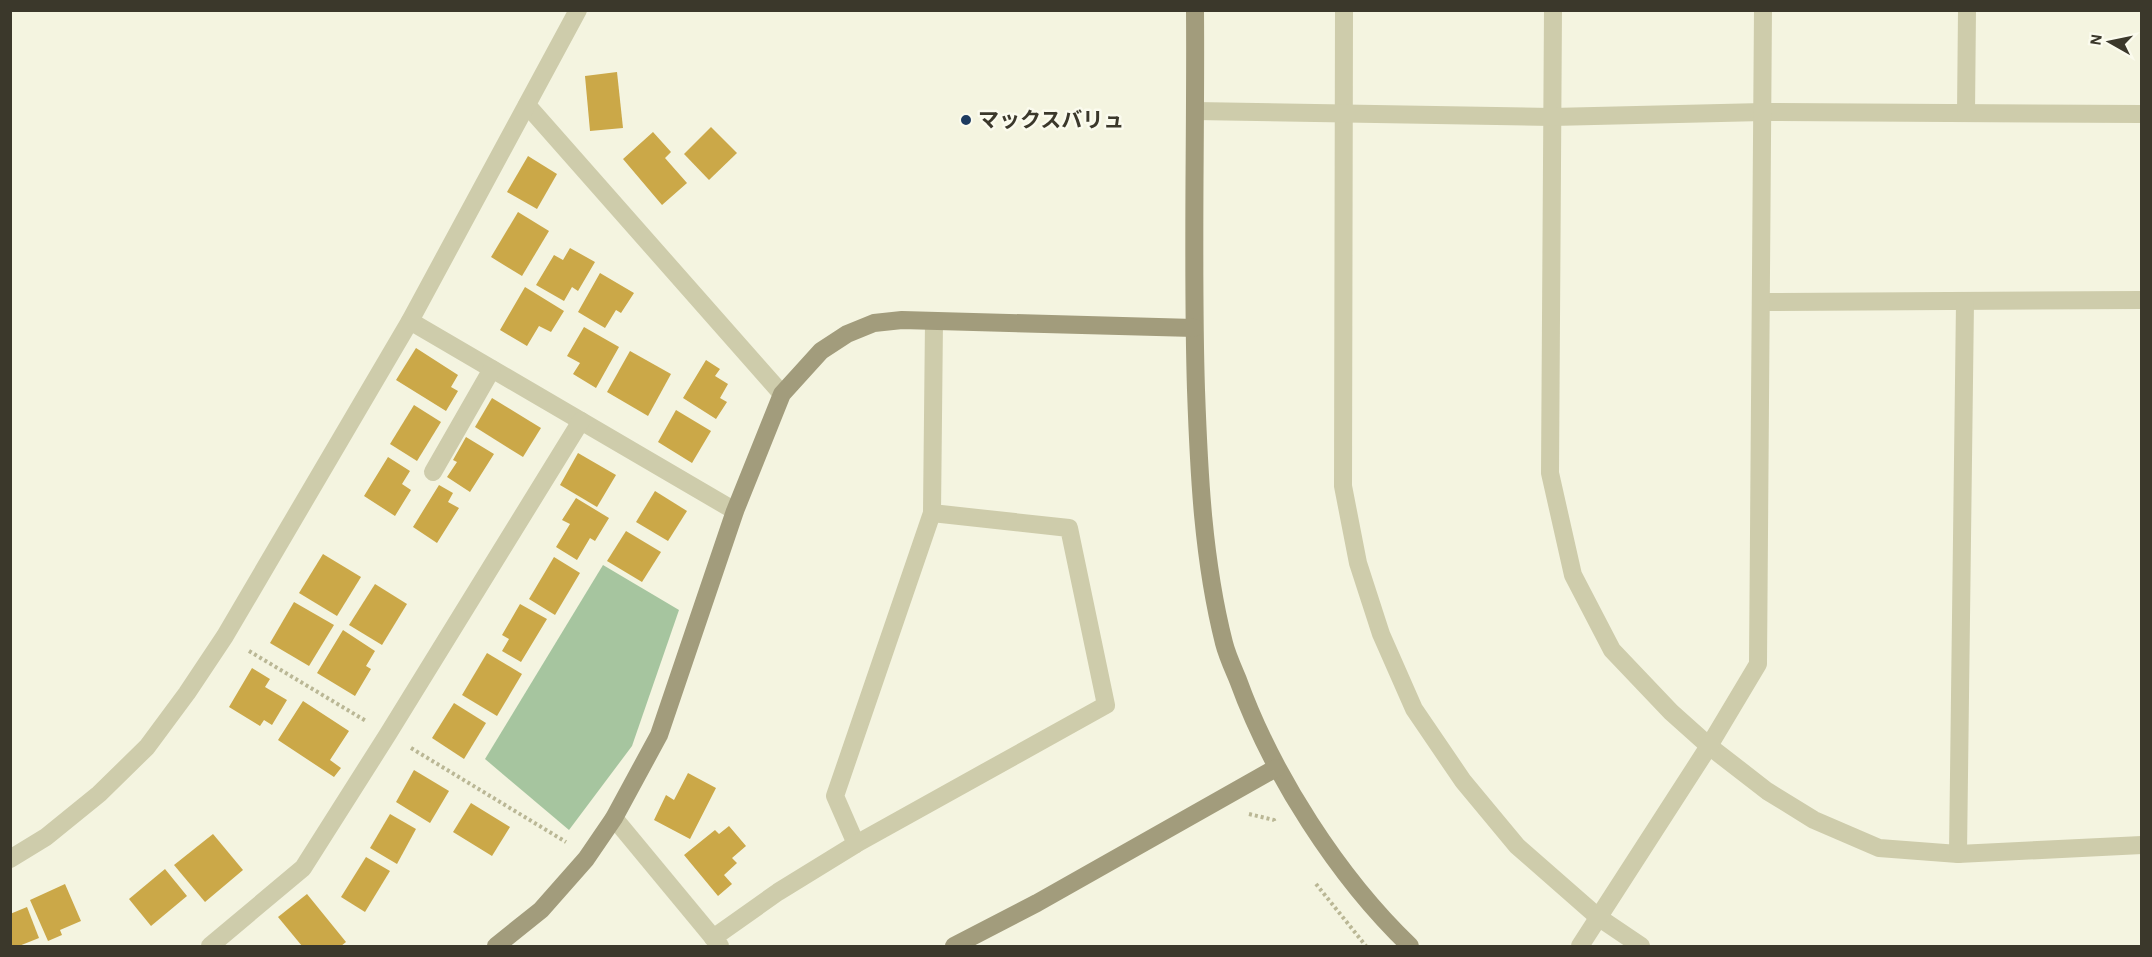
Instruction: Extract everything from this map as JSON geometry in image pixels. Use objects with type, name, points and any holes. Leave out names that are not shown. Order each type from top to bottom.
[{"type":"street","points":[[1195,10],[1194,328],[1198,462],[1207,556],[1224,644],[1247,707],[1276,768],[1330,852],[1384,922],[1410,946]]},
{"type":"street","points":[[1344,10],[1343,486],[1358,563],[1381,634],[1414,709],[1463,781],[1517,846],[1598,917],[1641,946]]},
{"type":"street","points":[[1553,10],[1550,473],[1573,574],[1612,650],[1671,712],[1709,746],[1767,791],[1814,820],[1879,848],[1958,854],[2142,845]]},
{"type":"street","points":[[1580,946],[1709,746],[1758,664],[1763,10]]},
{"type":"street","points":[[1966,113],[1967,10]]},
{"type":"street","points":[[10,859],[46,837],[99,794],[147,747],[225,636],[410,321],[527,105],[573,14]]},
{"type":"street","points":[[527,105],[782,394]]},
{"type":"street","points":[[1196,111],[1552,117],[1763,112],[2142,114]]},
{"type":"street","points":[[1762,302],[2142,300]]},
{"type":"street","points":[[1958,854],[1965,302]]},
{"type":"street","points":[[496,946],[541,910],[586,859],[614,818],[659,735],[735,511],[782,394],[821,351],[847,334],[874,324],[902,320],[1194,328]]},
{"type":"street","points":[[410,321],[735,511]]},
{"type":"street","points":[[856,844],[835,796],[932,513],[934,321]]},
{"type":"street","points":[[433,472],[492,369]]},
{"type":"street","points":[[210,946],[303,868],[581,421]]},
{"type":"street","points":[[614,818],[716,942],[778,892],[856,844],[1106,705],[1069,528],[932,513]]},
{"type":"street","points":[[954,946],[1037,903],[1276,768]]},
{"type":"path","points":[[1242,813],[1274,820],[1280,829]]},
{"type":"path","points":[[1315,882],[1366,946]]},
{"type":"green space","points":[[603,565],[679,610],[632,746],[569,830],[485,759]]},
{"type":"building","points":[[617,72],[623,128],[590,131],[585,76]]},
{"type":"building","points":[[711,127],[737,153],[709,180],[684,154]]},
{"type":"building","points":[[653,132],[671,152],[665,158],[687,183],[662,205],[623,159]]},
{"type":"building","points":[[528,156],[557,174],[537,209],[507,192]]},
{"type":"building","points":[[518,212],[549,231],[522,276],[491,257]]},
{"type":"building","points":[[570,248],[595,262],[578,291],[572,287],[564,301],[536,285],[554,255],[563,260]]},
{"type":"building","points":[[600,273],[634,293],[621,313],[616,310],[605,328],[578,312]]},
{"type":"building","points":[[525,287],[564,311],[551,332],[539,326],[527,346],[500,330]]},
{"type":"building","points":[[584,327],[619,347],[596,388],[573,374],[580,363],[567,356]]},
{"type":"building","points":[[416,348],[458,375],[451,387],[458,391],[446,411],[396,380]]},
{"type":"building","points":[[630,351],[671,374],[648,416],[607,392]]},
{"type":"building","points":[[706,360],[720,369],[715,376],[728,384],[720,398],[727,402],[716,419],[683,398]]},
{"type":"building","points":[[492,398],[541,428],[523,457],[475,427]]},
{"type":"building","points":[[414,405],[441,422],[417,461],[390,444]]},
{"type":"building","points":[[676,410],[711,431],[692,463],[658,442]]},
{"type":"building","points":[[466,437],[494,454],[470,492],[447,477],[457,462],[453,460]]},
{"type":"building","points":[[578,453],[616,475],[597,507],[560,485]]},
{"type":"building","points":[[388,457],[410,471],[402,484],[411,490],[395,516],[364,496]]},
{"type":"building","points":[[439,485],[453,493],[448,502],[459,508],[437,543],[413,527]]},
{"type":"building","points":[[655,491],[687,511],[668,541],[636,522]]},
{"type":"building","points":[[576,498],[609,518],[595,541],[590,538],[577,560],[556,547],[570,524],[562,520]]},
{"type":"building","points":[[626,531],[661,552],[642,582],[607,561]]},
{"type":"building","points":[[323,554],[361,577],[337,616],[299,593]]},
{"type":"building","points":[[554,557],[580,573],[555,615],[529,599]]},
{"type":"building","points":[[375,584],[407,604],[382,645],[349,625]]},
{"type":"building","points":[[294,602],[334,625],[309,666],[270,643]]},
{"type":"building","points":[[520,604],[547,619],[521,662],[502,651],[509,639],[502,635]]},
{"type":"building","points":[[343,630],[375,651],[366,666],[371,669],[355,696],[317,673]]},
{"type":"building","points":[[487,653],[522,674],[497,716],[462,695]]},
{"type":"building","points":[[252,668],[270,679],[265,687],[287,700],[272,725],[264,720],[260,726],[229,707]]},
{"type":"building","points":[[303,701],[349,731],[330,760],[341,768],[334,777],[278,740]]},
{"type":"building","points":[[454,703],[486,723],[464,759],[432,738]]},
{"type":"building","points":[[414,770],[449,791],[430,823],[396,802]]},
{"type":"building","points":[[688,773],[716,788],[690,839],[654,820],[666,795],[674,800]]},
{"type":"building","points":[[471,803],[510,827],[492,856],[453,832]]},
{"type":"building","points":[[390,814],[416,829],[397,864],[370,848]]},
{"type":"building","points":[[729,826],[746,846],[732,858],[737,863],[724,875],[732,884],[718,896],[684,855],[715,830],[719,834]]},
{"type":"building","points":[[213,834],[243,870],[205,902],[174,865]]},
{"type":"building","points":[[366,857],[390,871],[365,912],[341,897]]},
{"type":"building","points":[[165,869],[187,896],[151,926],[129,899]]},
{"type":"building","points":[[65,884],[81,921],[60,930],[62,935],[48,941],[30,900]]},
{"type":"building","points":[[307,894],[346,942],[341,946],[302,946],[278,917]]},
{"type":"building","points":[[27,907],[39,938],[19,946],[10,946],[10,914]]},
{"type":"place","name":"マックスバリュ","points":[[966,120]]}]
